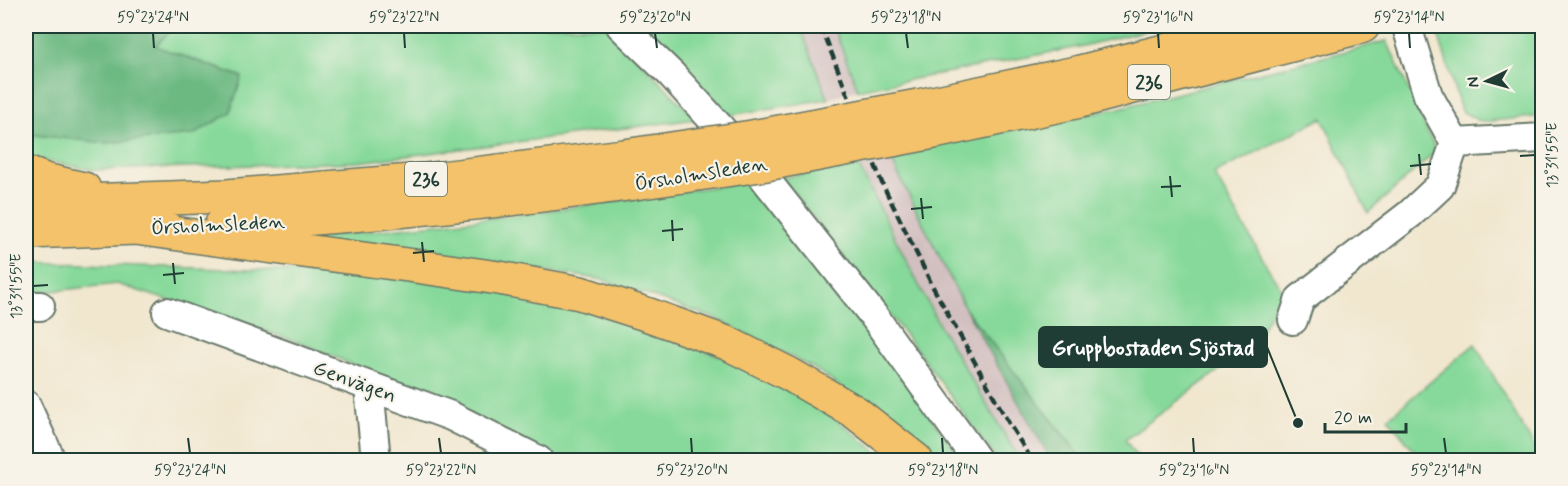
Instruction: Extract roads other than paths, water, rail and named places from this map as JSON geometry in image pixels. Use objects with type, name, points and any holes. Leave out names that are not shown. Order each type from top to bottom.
[{"type":"main road","name":"Örsholmsleden","points":[[26,202],[227,196],[412,181],[761,165],[926,119],[1076,73],[1265,26]]},
{"type":"main road","name":"Örsholmsleden","points":[[926,119],[1080,100],[1362,26]]},
{"type":"main road","name":"Örsholmsleden","points":[[26,232],[142,229],[358,215],[532,197],[630,170]]},
{"type":"main road","points":[[26,172],[45,180],[127,199]]},
{"type":"main road","points":[[142,229],[425,267],[580,292],[727,343],[789,374],[855,412],[915,460]]},
{"type":"street","points":[[621,26],[671,74],[754,165],[873,315],[977,460]]},
{"type":"street","points":[[1293,320],[1300,298],[1410,214],[1440,186],[1455,143],[1428,95],[1407,27]]},
{"type":"street","points":[[1455,143],[1542,138]]},
{"type":"street","name":"Genvägen","points":[[167,312],[451,416],[538,460]]},
{"type":"street","points":[[369,387],[376,460]]},
{"type":"street","points":[[26,405],[51,460]]},
{"type":"railway","points":[[821,26],[882,183],[934,289],[1011,427],[1032,460]]},
{"type":"place","name":"Gruppbostaden Sjöstad","points":[[1298,423]]}]
